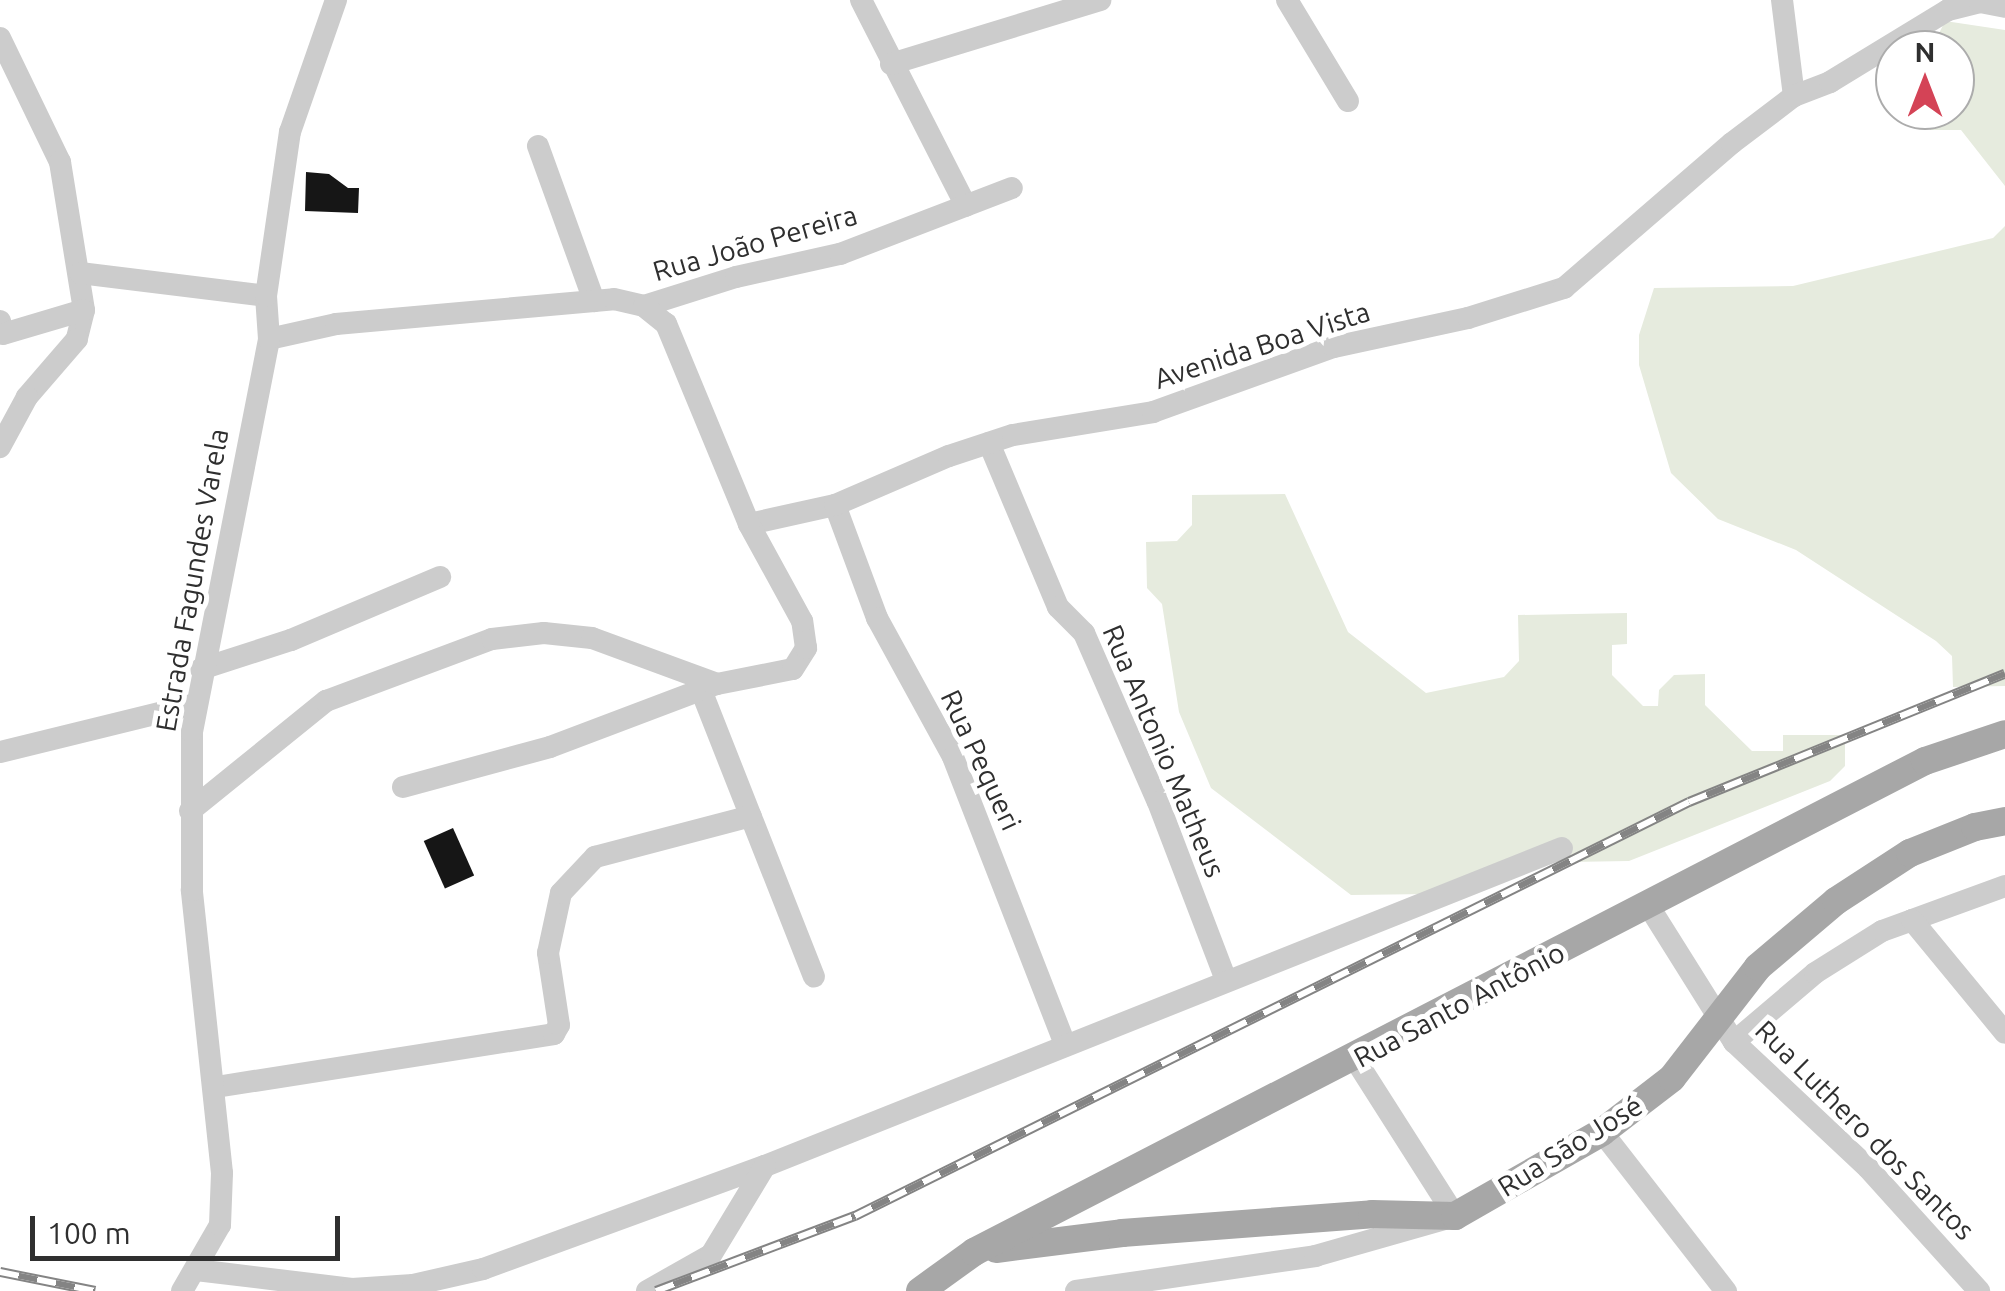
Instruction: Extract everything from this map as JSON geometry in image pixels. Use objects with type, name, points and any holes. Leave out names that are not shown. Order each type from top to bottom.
[{"type":"main road","name":"Rua Santo Antônio","points":[[920,1291],[974,1252],[1925,761],[2005,734]]},
{"type":"main road","name":"Rua São José","points":[[1456,1216],[1602,1132],[1672,1078],[1758,967],[1836,901],[1910,853],[1976,827],[2005,821]]},
{"type":"main road","points":[[974,1252],[1122,1233],[1353,1215],[1456,1216]]},
{"type":"street","name":"Estrada Fagundes Varela","points":[[182,1291],[220,1225],[222,1174],[216,1087],[192,890],[190,811],[196,704],[269,340],[266,296],[290,132],[336,0]]},
{"type":"street","points":[[861,0],[966,206]]},
{"type":"street","points":[[891,64],[1046,9],[1100,0]]},
{"type":"street","points":[[1287,0],[1348,101]]},
{"type":"street","points":[[1782,0],[1794,96]]},
{"type":"street","name":"Avenida Boa Vista","points":[[749,524],[835,505],[989,442],[1153,412],[1334,347],[1468,318],[1564,288],[1732,143],[1794,96],[1830,82],[1948,10],[1980,2],[2005,6]]},
{"type":"street","points":[[0,447],[27,397],[77,339],[84,310],[60,162],[1,42]]},
{"type":"street","points":[[538,146],[594,302]]},
{"type":"street","name":"Rua João Pereira","points":[[269,340],[336,324],[614,299],[644,306],[736,278],[840,254],[1012,188]]},
{"type":"street","points":[[80,272],[266,296]]},
{"type":"street","points":[[402,788],[550,747],[709,687],[792,669],[806,648],[802,621],[749,524],[666,324],[644,306]]},
{"type":"street","points":[[0,321],[3,334],[84,310]]},
{"type":"street","name":"Rua Antonio Matheus","points":[[989,442],[1058,607],[1084,632],[1158,802],[1226,980]]},
{"type":"street","name":"Rua Pequeri","points":[[835,505],[876,618],[953,756],[1065,1044]]},
{"type":"street","points":[[202,669],[291,640],[440,577]]},
{"type":"street","points":[[190,811],[326,701],[492,639],[544,632],[592,638],[709,687],[751,816],[814,977]]},
{"type":"street","points":[[0,752],[196,704]]},
{"type":"street","points":[[216,1087],[554,1034],[559,1025],[548,953],[561,893],[595,857],[751,816]]},
{"type":"street","points":[[196,1270],[300,1288],[352,1289],[414,1285],[484,1269],[765,1166],[1562,848]]},
{"type":"street","points":[[1734,1042],[1815,973],[1882,931],[2005,886]]},
{"type":"street","name":"Rua Luthero dos Santos","points":[[1648,906],[1734,1042],[1868,1168],[1979,1291]]},
{"type":"street","points":[[1912,920],[2005,1033]]},
{"type":"street","points":[[1356,1058],[1456,1216]]},
{"type":"street","points":[[1602,1132],[1726,1291]]},
{"type":"street","points":[[647,1291],[711,1255],[765,1166]]},
{"type":"street","name":"Rua São José","points":[[1076,1291],[1316,1256],[1456,1216]]},
{"type":"street","points":[[1136,1291],[1162,1278]]},
{"type":"shaded area","points":[[1945,21],[2005,30],[2005,186],[1961,130],[1975,130],[1975,30],[1941,30]]},
{"type":"shaded area","points":[[2005,226],[2005,686],[1953,687],[1952,656],[1936,641],[1796,550],[1718,519],[1671,473],[1639,365],[1639,335],[1654,288],[1793,286],[1993,238]]},
{"type":"shaded area","points":[[1285,494],[1348,632],[1426,693],[1504,677],[1519,661],[1518,615],[1627,613],[1627,644],[1612,645],[1612,675],[1643,706],[1658,706],[1659,690],[1674,675],[1705,674],[1705,705],[1752,751],[1783,751],[1783,735],[1845,735],[1845,766],[1830,781],[1629,861],[1506,863],[1429,894],[1351,895],[1211,788],[1179,712],[1162,604],[1147,588],[1146,542],[1177,541],[1192,525],[1192,495]]},
{"type":"building","points":[[306,172],[329,174],[348,188],[359,188],[358,213],[305,211]]},
{"type":"building","points":[[453,828],[474,876],[445,889],[424,841]]},
{"type":"railway","points":[[656,1291],[855,1216],[1689,802],[2005,674]]},
{"type":"railway","points":[[0,1272],[95,1291]]}]
